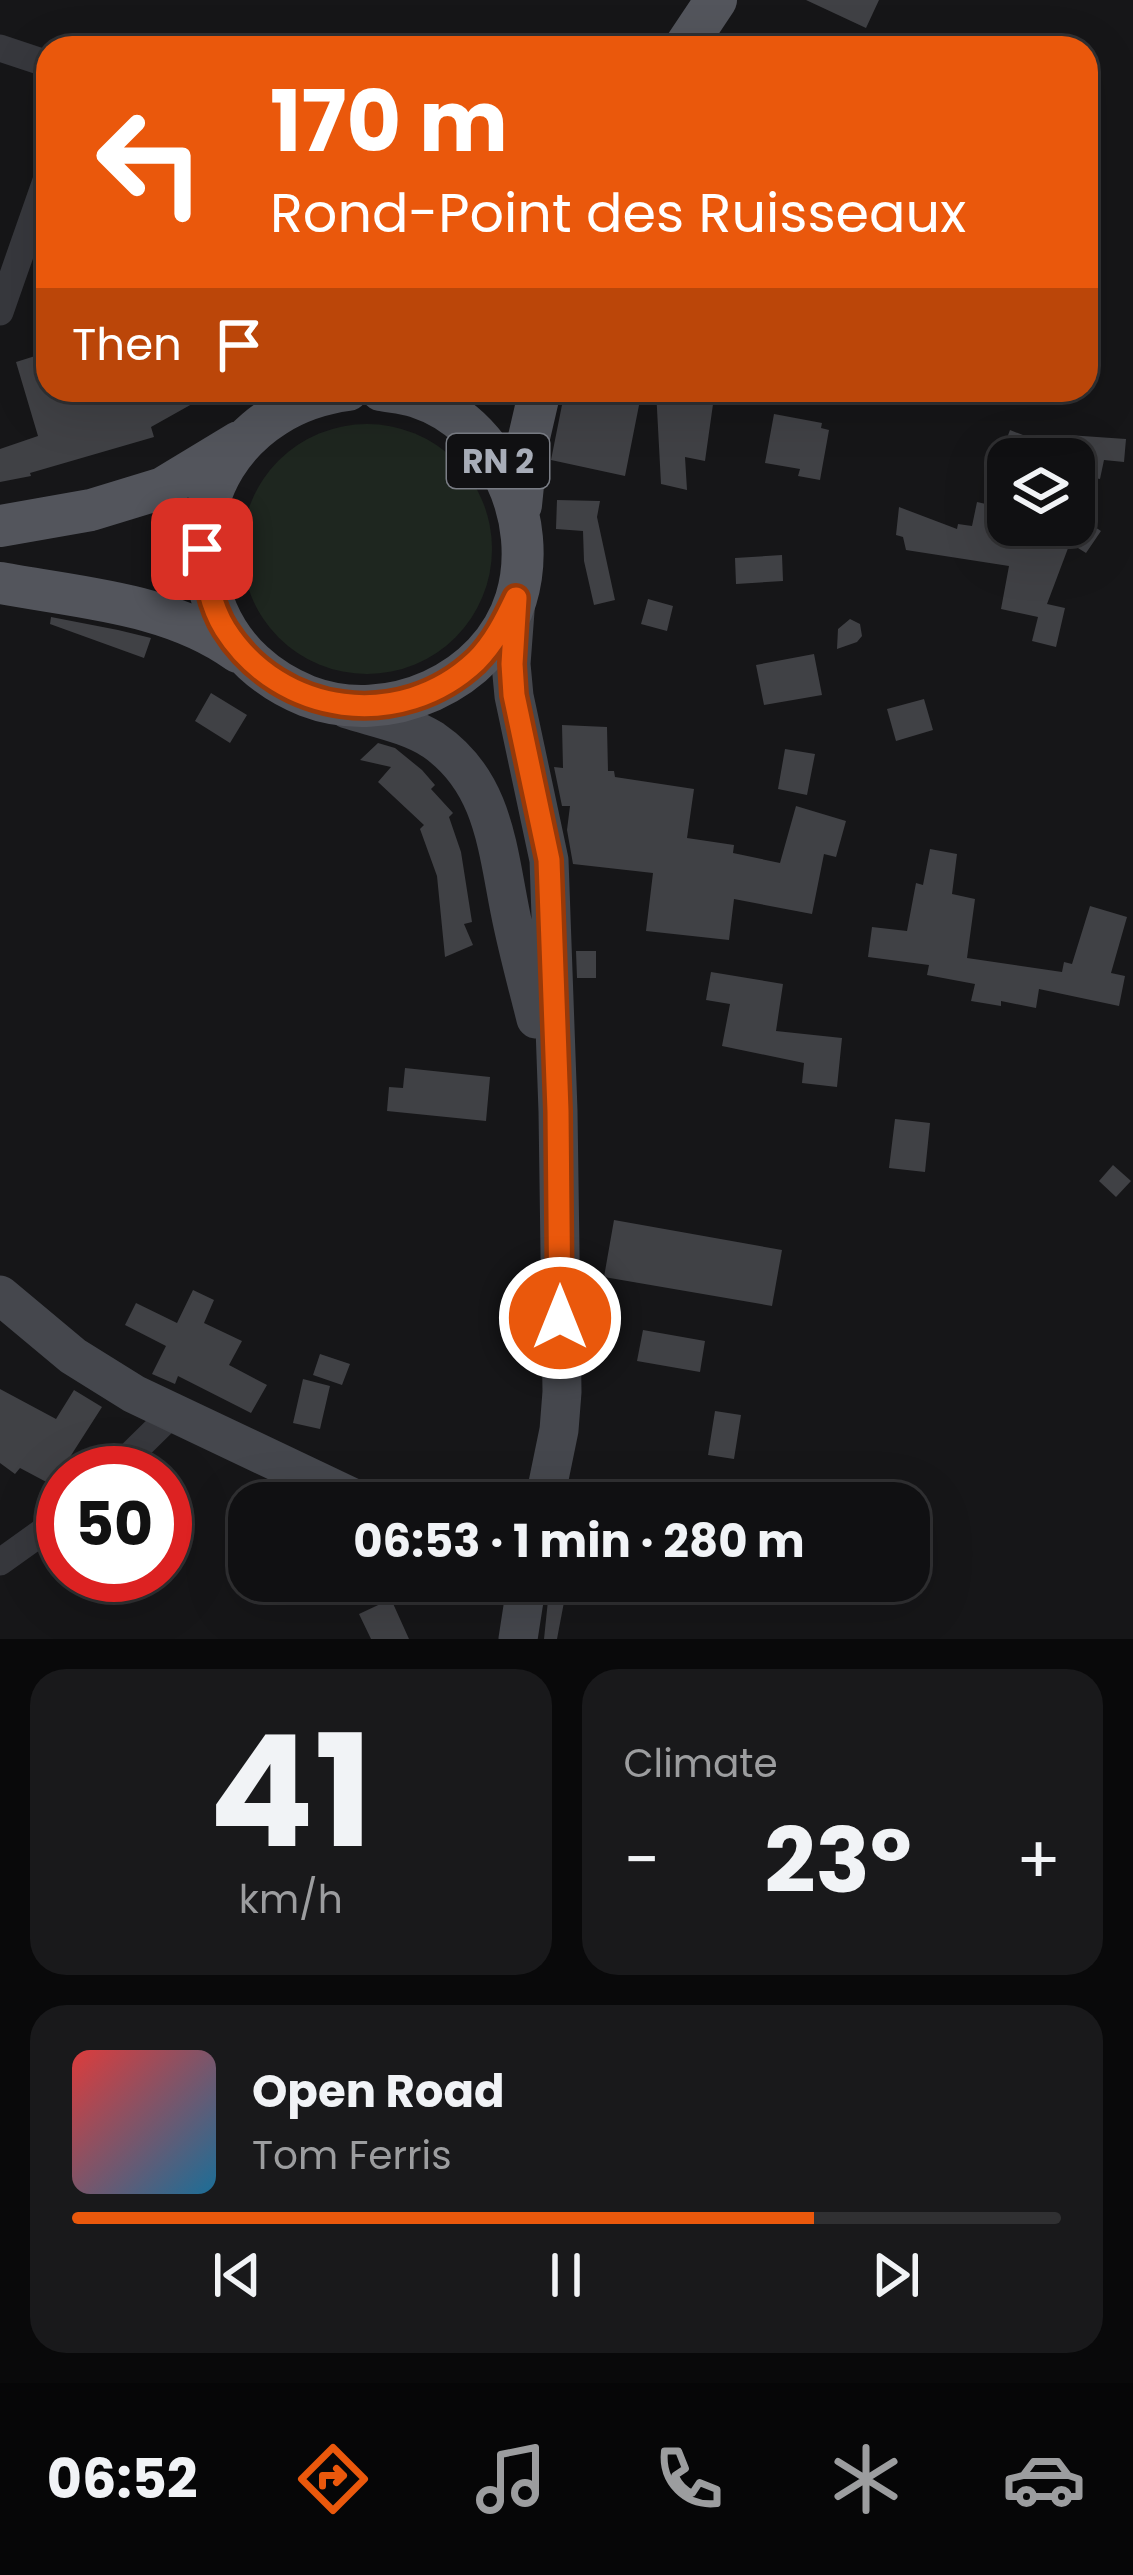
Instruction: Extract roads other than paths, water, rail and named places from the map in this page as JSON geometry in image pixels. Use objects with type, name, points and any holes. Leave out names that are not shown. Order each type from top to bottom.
[{"type":"main road","points":[[692,36],[716,0]]},
{"type":"main road","name":"RN 2","points":[[0,526],[92,510],[163,488],[245,438],[278,411],[301,402]]},
{"type":"main road","name":"RN 2","points":[[426,402],[464,424],[499,462],[520,513]]},
{"type":"main road","name":"RN 2","points":[[0,584],[146,610],[212,633],[283,686],[323,702],[357,707],[423,695],[453,680],[489,645],[516,598],[527,446],[537,402]]},
{"type":"main road","name":"RN 2","points":[[245,438],[221,471],[207,509],[202,549],[215,608],[249,659]]},
{"type":"main road","points":[[516,598],[514,695],[549,860],[562,1392],[548,1482]]},
{"type":"main road","points":[[323,702],[422,734],[457,760],[480,789],[494,826],[558,1111]]},
{"type":"main road","points":[[0,1295],[73,1356],[134,1394],[320,1482]]},
{"type":"main road","points":[[518,1639],[521,1602]]},
{"type":"street","points":[[0,48],[36,60]]},
{"type":"street","points":[[0,312],[36,209]]},
{"type":"street","points":[[139,1446],[174,1412]]},
{"type":"street","points":[[0,1562],[36,1536]]}]
